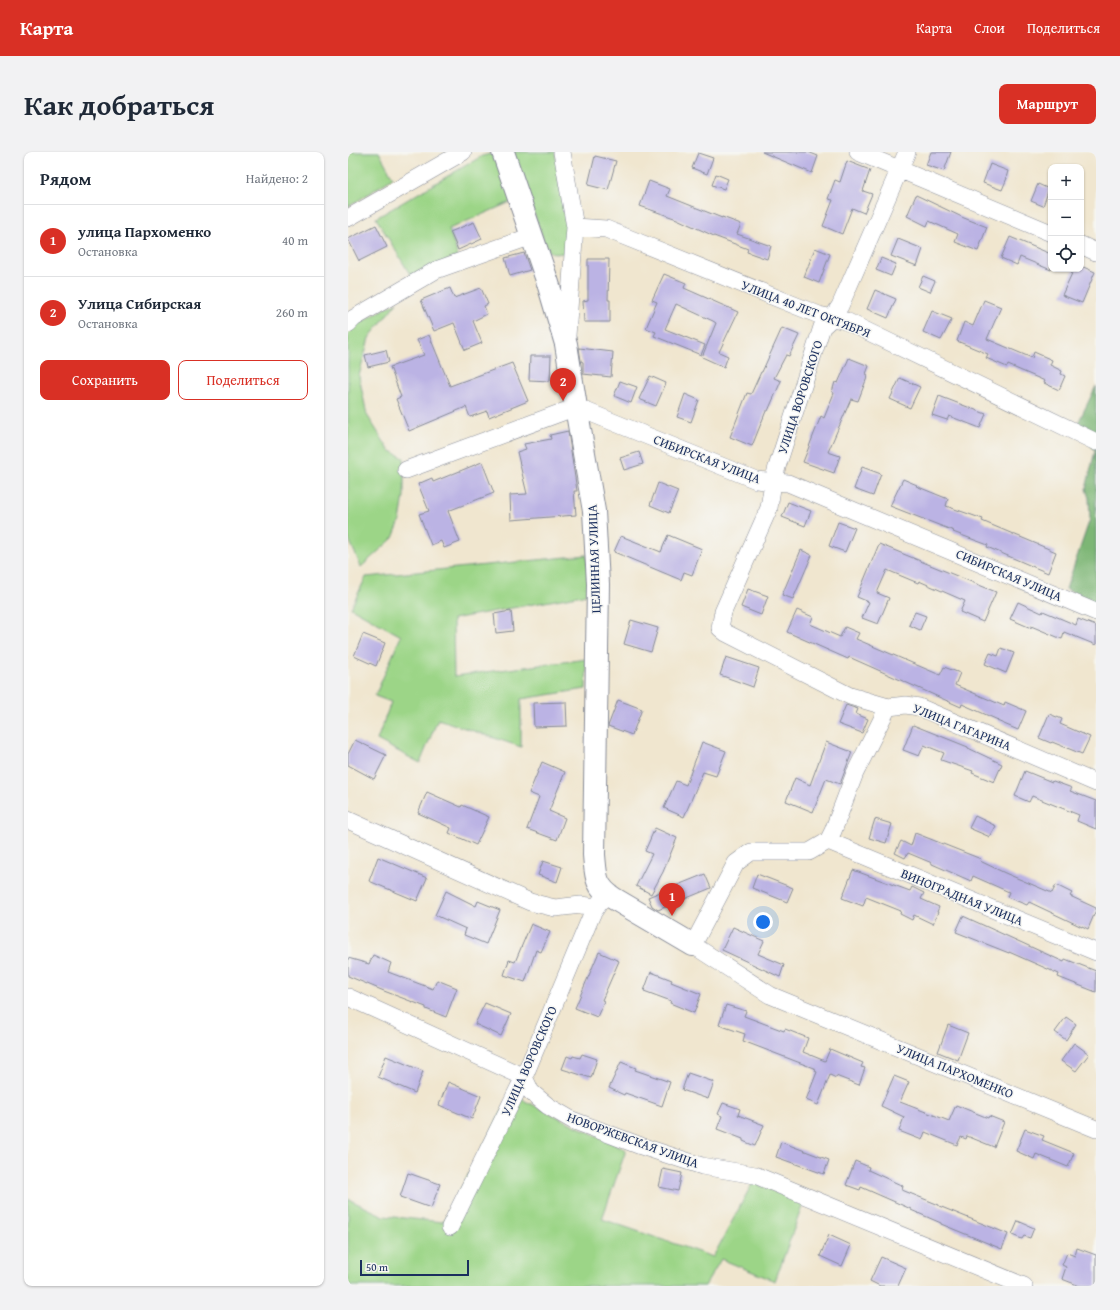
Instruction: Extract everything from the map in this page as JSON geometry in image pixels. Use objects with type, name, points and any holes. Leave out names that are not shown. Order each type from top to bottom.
[{"type":"street","points":[[348,218],[463,152]]},
{"type":"street","points":[[503,152],[548,283],[566,344]]},
{"type":"street","name":"ЦЕЛИННАЯ УЛИЦА","points":[[562,152],[575,227],[566,344],[594,511],[598,584],[594,855],[596,880],[601,900]]},
{"type":"street","points":[[858,152],[1048,232]]},
{"type":"street","name":"УЛИЦА ВОРОВСКОГО","points":[[720,628],[723,612],[769,508],[773,482],[822,327],[832,318],[840,306],[907,152]]},
{"type":"street","name":"УЛИЦА 40 ЛЕТ ОКТЯБРЯ","points":[[575,227],[606,229],[811,312],[846,321],[1096,442]]},
{"type":"street","points":[[348,324],[354,318],[436,270],[532,236]]},
{"type":"street","points":[[1084,246],[1096,252]]},
{"type":"street","points":[[406,470],[576,407]]},
{"type":"street","name":"СИБИРСКАЯ УЛИЦА","points":[[576,407],[756,480],[788,483],[1096,612]]},
{"type":"street","name":"УЛИЦА ГАГАРИНА","points":[[720,628],[726,633],[850,696],[888,707],[906,705],[919,707],[1096,783]]},
{"type":"street","points":[[693,944],[736,863],[752,852],[809,852],[828,841],[855,773],[888,707]]},
{"type":"street","name":"УЛИЦА ПАРХОМЕНКО","points":[[348,820],[530,902],[555,908],[601,900],[693,944],[770,995],[1096,1129]]},
{"type":"street","name":"ВИНОГРАДНАЯ УЛИЦА","points":[[828,841],[1096,952]]},
{"type":"street","name":"УЛИЦА ВОРОВСКОГО","points":[[450,1227],[524,1077],[592,914],[601,900]]},
{"type":"street","points":[[348,997],[524,1077]]},
{"type":"street","name":"НОВОРЖЕВСКАЯ УЛИЦА","points":[[524,1077],[531,1092],[548,1106],[572,1120],[641,1146],[702,1166],[755,1175],[1024,1286]]},
{"type":"green space","points":[[348,152],[379,152],[393,178],[348,207]]},
{"type":"green space","points":[[512,152],[555,152],[568,239],[563,253],[555,254],[547,250]]},
{"type":"green space","points":[[490,154],[497,158],[513,201],[449,229],[458,256],[411,276],[376,218],[482,156]]},
{"type":"green space","points":[[397,302],[369,338],[359,376],[367,415],[389,450],[404,458],[404,496],[400,521],[393,538],[361,567],[348,537],[348,334],[356,325]]},
{"type":"green space","points":[[1096,386],[1096,604],[1066,589],[1090,519],[1089,498],[1086,489],[1095,451],[1077,425]]},
{"type":"green space","points":[[587,555],[588,594],[453,619],[454,676],[587,659],[586,689],[521,699],[521,747],[438,719],[420,763],[377,740],[391,702],[375,696],[401,636],[351,608],[366,577]]},
{"type":"green space","points":[[514,1089],[525,1101],[626,1150],[602,1219],[713,1257],[753,1182],[803,1204],[775,1281],[721,1259],[705,1286],[348,1286],[348,1199],[384,1216],[443,1222]]},
{"type":"building","points":[[762,152],[808,152],[818,156],[812,173]]},
{"type":"building","points":[[931,152],[951,152],[944,171],[926,165]]},
{"type":"building","points":[[698,153],[713,158],[707,174],[692,168]]},
{"type":"building","points":[[595,156],[616,161],[608,190],[588,185]]},
{"type":"building","points":[[847,161],[870,170],[863,191],[872,194],[864,213],[852,208],[842,234],[823,226],[833,200],[828,199],[835,180],[840,182]]},
{"type":"building","points":[[990,164],[1008,171],[1002,190],[983,183]]},
{"type":"building","points":[[716,174],[728,179],[724,189],[712,185]]},
{"type":"building","points":[[649,181],[670,189],[667,196],[741,224],[737,234],[771,246],[767,259],[747,252],[748,249],[714,236],[677,219],[640,206]]},
{"type":"building","points":[[1038,184],[1048,189],[1043,206],[1031,201]]},
{"type":"building","points":[[916,195],[964,218],[987,227],[978,251],[955,242],[958,234],[929,221],[927,226],[907,216]]},
{"type":"building","points":[[474,222],[482,239],[458,250],[450,232]]},
{"type":"building","points":[[376,225],[387,247],[359,261],[348,239]]},
{"type":"building","points":[[1010,237],[1048,253],[1048,269],[1020,257],[1017,265],[1001,258]]},
{"type":"building","points":[[898,239],[923,249],[917,266],[891,256]]},
{"type":"building","points":[[815,248],[830,254],[819,283],[804,277]]},
{"type":"building","points":[[524,253],[530,270],[510,276],[505,258]]},
{"type":"building","points":[[881,258],[896,264],[891,276],[876,270]]},
{"type":"building","points":[[588,259],[609,259],[608,300],[610,300],[610,322],[584,322],[583,301],[588,300]]},
{"type":"building","points":[[1084,267],[1095,272],[1082,303],[1062,295],[1073,272],[1084,272]]},
{"type":"building","points":[[664,274],[686,283],[684,288],[738,312],[719,352],[728,356],[724,367],[702,357],[716,323],[713,321],[676,304],[665,329],[705,345],[701,355],[654,336],[656,332],[646,328],[657,302],[652,300]]},
{"type":"building","points":[[923,276],[935,281],[930,292],[918,287]]},
{"type":"building","points":[[450,288],[454,298],[481,288],[488,304],[484,306],[487,314],[473,321],[482,343],[465,350],[454,323],[434,331],[421,300]]},
{"type":"building","points":[[875,290],[896,299],[888,318],[867,309]]},
{"type":"building","points":[[984,300],[1001,307],[987,339],[1032,358],[1034,352],[1052,360],[1050,365],[1062,371],[1061,374],[1065,376],[1059,390],[1044,383],[1045,381],[1008,365],[1007,367],[986,358],[988,354],[957,341],[964,322],[973,326]]},
{"type":"building","points":[[932,311],[952,319],[941,340],[923,332]]},
{"type":"building","points":[[782,328],[799,335],[789,356],[786,355],[774,378],[781,381],[768,411],[766,411],[752,446],[730,437],[747,393],[751,394]]},
{"type":"building","points":[[429,335],[450,386],[512,363],[528,401],[489,417],[487,411],[470,417],[466,407],[409,431],[396,399],[401,397],[390,367],[424,355],[417,340]]},
{"type":"building","points":[[579,348],[613,352],[611,377],[583,374],[583,362],[581,361]]},
{"type":"building","points":[[386,350],[389,362],[368,367],[365,355]]},
{"type":"building","points":[[530,356],[551,356],[550,381],[529,380]]},
{"type":"building","points":[[849,358],[869,366],[866,374],[868,375],[858,401],[851,399],[828,452],[840,456],[834,473],[803,462],[821,416],[824,418],[834,393],[832,392],[835,382],[838,383]]},
{"type":"building","points":[[650,376],[666,383],[656,406],[639,399]]},
{"type":"building","points":[[900,378],[920,387],[910,408],[890,399]]},
{"type":"building","points":[[620,381],[637,387],[631,403],[614,396]]},
{"type":"building","points":[[685,394],[699,400],[691,422],[677,417]]},
{"type":"building","points":[[939,396],[986,414],[980,428],[949,416],[947,420],[932,415]]},
{"type":"building","points":[[568,431],[577,491],[574,491],[576,515],[511,520],[510,495],[527,494],[517,452],[526,449],[524,444],[551,439],[550,435]]},
{"type":"building","points":[[639,452],[643,464],[624,470],[620,458]]},
{"type":"building","points":[[482,462],[494,493],[448,511],[460,542],[444,548],[441,541],[431,545],[419,514],[429,511],[418,484],[432,478],[433,482]]},
{"type":"building","points":[[862,467],[881,474],[873,496],[854,489]]},
{"type":"building","points":[[903,479],[948,499],[946,506],[983,519],[982,521],[1056,552],[1048,573],[987,547],[988,545],[890,506]]},
{"type":"building","points":[[658,483],[678,491],[669,513],[650,505]]},
{"type":"building","points":[[788,502],[811,511],[805,526],[782,517]]},
{"type":"building","points":[[838,522],[855,528],[845,552],[829,546]]},
{"type":"building","points":[[668,535],[702,549],[692,575],[684,572],[681,580],[614,552],[621,536],[661,552]]},
{"type":"building","points":[[879,544],[996,592],[983,622],[960,612],[965,601],[919,581],[918,583],[887,570],[877,593],[889,598],[878,624],[862,618],[869,602],[857,597]]},
{"type":"building","points":[[801,550],[812,555],[793,599],[782,595]]},
{"type":"building","points":[[748,589],[768,596],[761,615],[741,607]]},
{"type":"building","points":[[1018,602],[1042,613],[1043,611],[1076,625],[1078,619],[1096,626],[1096,645],[1064,632],[1062,639],[1010,619]]},
{"type":"building","points":[[797,610],[813,617],[810,624],[840,637],[845,627],[859,633],[856,639],[940,675],[944,667],[960,673],[955,685],[1004,706],[1005,702],[1026,711],[1018,730],[962,704],[961,707],[849,657],[848,659],[787,632]]},
{"type":"building","points":[[511,611],[513,631],[496,633],[494,614]]},
{"type":"building","points":[[915,612],[926,616],[920,630],[909,625]]},
{"type":"building","points":[[631,620],[658,628],[651,652],[624,644]]},
{"type":"building","points":[[363,634],[385,643],[376,666],[354,656]]},
{"type":"building","points":[[1001,648],[1014,653],[1006,673],[985,664],[990,653],[998,656]]},
{"type":"building","points":[[726,657],[759,668],[753,687],[720,675]]},
{"type":"building","points":[[618,700],[642,709],[632,735],[608,726]]},
{"type":"building","points":[[566,702],[567,726],[534,727],[533,703]]},
{"type":"building","points":[[846,705],[858,709],[856,714],[868,719],[862,733],[838,724]]},
{"type":"building","points":[[1049,714],[1062,719],[1060,724],[1090,737],[1082,754],[1039,738]]},
{"type":"building","points":[[913,725],[968,747],[1002,764],[994,782],[972,773],[973,771],[941,760],[944,753],[924,745],[919,756],[903,750]]},
{"type":"building","points":[[355,740],[386,755],[374,779],[348,765],[348,754]]},
{"type":"building","points":[[702,742],[726,751],[716,776],[703,772],[684,817],[664,808],[676,781],[686,785]]},
{"type":"building","points":[[826,742],[852,752],[840,784],[826,779],[813,812],[786,801],[795,778],[810,785]]},
{"type":"building","points":[[542,762],[565,772],[549,811],[565,818],[557,840],[527,829],[539,797],[529,793]]},
{"type":"building","points":[[1025,771],[1072,788],[1070,791],[1096,801],[1096,829],[1077,821],[1079,815],[1032,796],[1029,802],[1015,796]]},
{"type":"building","points":[[427,792],[489,817],[476,845],[449,833],[451,828],[418,813]]},
{"type":"building","points":[[975,816],[996,826],[990,837],[969,828]]},
{"type":"building","points":[[875,819],[892,824],[886,843],[869,838]]},
{"type":"building","points":[[655,828],[677,838],[663,872],[651,894],[636,886],[652,854],[645,851]]},
{"type":"building","points":[[915,833],[981,859],[980,861],[1005,873],[1052,893],[1056,885],[1072,893],[1070,896],[1096,908],[1088,929],[1029,902],[1027,905],[1007,897],[1009,892],[973,876],[971,881],[908,853],[905,858],[895,853],[901,841],[911,846]]},
{"type":"building","points":[[378,857],[427,878],[417,901],[369,881]]},
{"type":"building","points":[[543,861],[562,867],[557,882],[538,875]]},
{"type":"building","points":[[853,870],[910,891],[912,887],[924,893],[921,899],[939,907],[933,924],[914,915],[912,920],[900,914],[901,911],[866,897],[863,906],[842,898]]},
{"type":"building","points":[[705,874],[711,888],[658,910],[652,906],[648,897]]},
{"type":"building","points":[[757,874],[793,888],[787,902],[752,888]]},
{"type":"building","points":[[446,891],[476,906],[478,901],[500,910],[486,944],[464,935],[466,929],[435,915]]},
{"type":"building","points":[[963,916],[1064,962],[1065,959],[1096,971],[1096,992],[1058,977],[1059,974],[1009,952],[956,932]]},
{"type":"building","points":[[531,924],[550,932],[541,952],[536,950],[525,982],[504,975],[509,960],[515,962]]},
{"type":"building","points":[[733,927],[764,941],[758,954],[784,965],[780,977],[722,950]]},
{"type":"building","points":[[599,952],[619,961],[602,1000],[604,1001],[597,1017],[575,1008]]},
{"type":"building","points":[[373,955],[391,963],[388,972],[433,989],[437,980],[457,988],[446,1017],[426,1009],[426,1007],[348,976],[348,958],[369,964]]},
{"type":"building","points":[[651,972],[701,994],[694,1013],[670,1003],[671,1001],[644,991]]},
{"type":"building","points":[[485,1003],[511,1014],[501,1036],[475,1024]]},
{"type":"building","points":[[726,1005],[746,1011],[744,1016],[808,1038],[803,1052],[825,1061],[830,1049],[863,1063],[861,1067],[865,1068],[859,1085],[830,1075],[818,1105],[806,1100],[817,1072],[815,1071],[816,1069],[743,1041],[745,1034],[719,1025]]},
{"type":"building","points":[[1066,1017],[1076,1024],[1066,1040],[1055,1032]]},
{"type":"building","points":[[948,1025],[968,1033],[958,1060],[938,1052]]},
{"type":"building","points":[[1074,1043],[1089,1054],[1076,1071],[1061,1061]]},
{"type":"building","points":[[582,1054],[597,1059],[591,1078],[562,1069],[567,1056],[572,1058],[573,1056],[580,1058]]},
{"type":"building","points":[[386,1056],[423,1071],[415,1093],[378,1077]]},
{"type":"building","points":[[621,1062],[636,1068],[635,1070],[670,1082],[662,1106],[625,1093],[624,1095],[609,1088]]},
{"type":"building","points":[[688,1073],[714,1082],[708,1099],[682,1090]]},
{"type":"building","points":[[894,1076],[909,1082],[900,1102],[949,1121],[956,1105],[988,1118],[989,1116],[1004,1122],[994,1147],[967,1136],[966,1139],[961,1137],[957,1145],[925,1132],[922,1140],[899,1131],[904,1117],[881,1106]]},
{"type":"building","points":[[448,1082],[481,1096],[472,1119],[439,1105]]},
{"type":"building","points":[[723,1103],[740,1109],[738,1115],[764,1125],[755,1146],[743,1141],[743,1139],[717,1129],[722,1116],[718,1114]]},
{"type":"building","points":[[1025,1129],[1044,1136],[1042,1140],[1074,1153],[1068,1167],[1036,1154],[1034,1159],[1016,1151]]},
{"type":"building","points":[[781,1142],[829,1160],[824,1174],[776,1157]]},
{"type":"building","points":[[855,1161],[869,1167],[868,1170],[903,1186],[902,1190],[1008,1234],[1002,1249],[941,1224],[861,1187],[860,1190],[846,1185]]},
{"type":"building","points":[[663,1169],[682,1173],[678,1191],[659,1187]]},
{"type":"building","points":[[408,1173],[440,1184],[431,1208],[400,1197]]},
{"type":"building","points":[[1018,1221],[1034,1228],[1030,1238],[1024,1236],[1022,1239],[1012,1235]]},
{"type":"building","points":[[829,1235],[851,1245],[842,1266],[820,1256]]},
{"type":"building","points":[[1077,1248],[1096,1255],[1096,1286],[1080,1286],[1062,1279],[1066,1267],[1062,1265],[1067,1253],[1075,1256]]},
{"type":"building","points":[[881,1257],[906,1268],[898,1286],[880,1286],[870,1281]]},
{"type":"place","name":"Улица Сибирская","points":[[563,401]]},
{"type":"place","name":"улица Пархоменко","points":[[672,916]]}]
